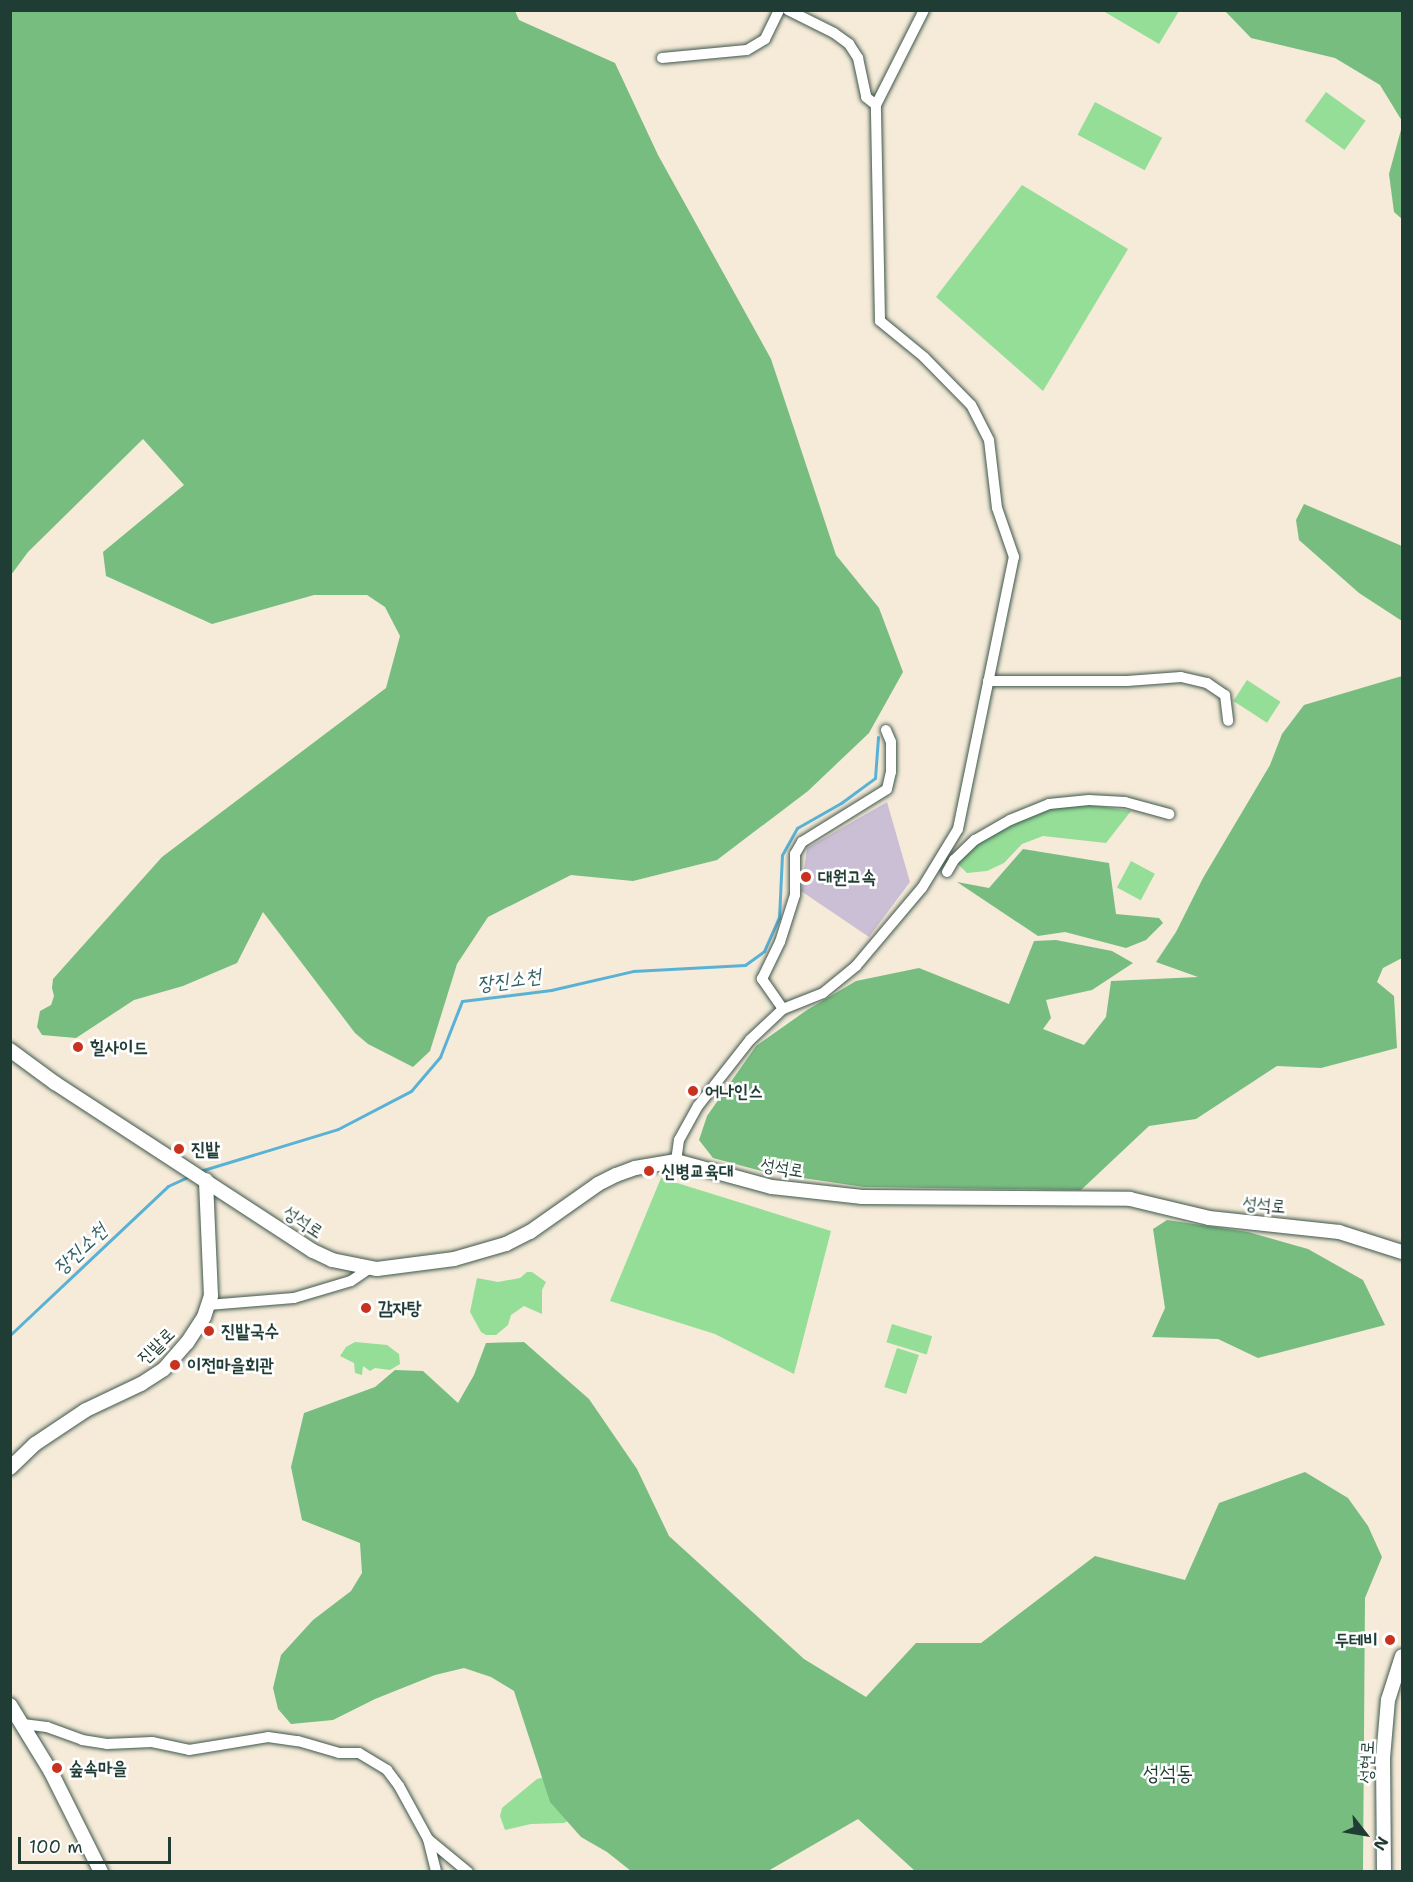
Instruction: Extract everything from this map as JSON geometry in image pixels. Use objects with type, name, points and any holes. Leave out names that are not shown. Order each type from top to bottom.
[{"type":"street","points":[[662,58],[747,50],[765,39],[778,10]]},
{"type":"street","points":[[788,10],[834,33],[849,44],[858,58],[866,97],[876,105]]},
{"type":"street","points":[[676,1161],[680,1140],[698,1106],[750,1040],[783,1010],[823,993],[856,966],[922,888],[958,829],[1014,557],[997,508],[989,440],[971,405],[924,357],[880,321],[876,105],[924,10]]},
{"type":"street","points":[[988,681],[1115,682],[1181,677],[1207,683],[1225,695],[1228,721]]},
{"type":"street","points":[[783,1010],[762,979],[780,942],[795,895],[795,854],[802,842],[869,803],[887,789],[891,772],[891,742],[886,730]]},
{"type":"street","points":[[947,872],[954,860],[975,840],[1010,820],[1048,804],[1089,800],[1125,802],[1169,814]]},
{"type":"street","name":"성석로","points":[[10,1050],[55,1083],[186,1166],[313,1251],[332,1260],[370,1268],[400,1267],[454,1259],[506,1244],[530,1232],[598,1184],[616,1175],[635,1168],[676,1161],[772,1187],[862,1197],[1130,1199],[1209,1218],[1339,1232],[1402,1252]]},
{"type":"street","name":"진밭로","points":[[10,1468],[35,1444],[86,1410],[141,1384],[164,1369],[187,1343],[211,1296],[205,1179]]},
{"type":"street","points":[[208,1305],[294,1298],[351,1281],[370,1268]]},
{"type":"street","name":"성현로","points":[[1384,1872],[1383,1758],[1388,1700],[1402,1656]]},
{"type":"street","points":[[10,1705],[23,1724],[101,1872]]},
{"type":"street","points":[[23,1724],[47,1727],[82,1740],[107,1744],[152,1742],[189,1750],[268,1737],[298,1741],[339,1753],[359,1753],[387,1770],[399,1786],[428,1839],[436,1872]]},
{"type":"street","points":[[428,1839],[468,1872]]},
{"type":"street","points":[[1384,1855],[1393,1872]]},
{"type":"shaded area","points":[[887,802],[910,882],[869,937],[801,891],[807,848]]},
{"type":"green space","points":[[11,10],[515,11],[519,20],[615,63],[658,155],[771,359],[836,555],[879,608],[903,672],[869,733],[808,791],[717,860],[633,881],[571,875],[488,917],[457,964],[430,1051],[413,1067],[368,1044],[355,1033],[263,912],[237,963],[183,986],[134,1000],[76,1038],[42,1035],[37,1027],[40,1011],[51,1005],[54,996],[53,979],[162,857],[386,688],[400,636],[385,607],[367,595],[314,595],[212,624],[106,576],[103,552],[184,485],[143,439],[28,552],[11,575]]},
{"type":"green space","points":[[1106,10],[1179,11],[1159,44],[1105,12]]},
{"type":"green space","points":[[1225,11],[1402,11],[1402,121],[1380,85],[1335,58],[1251,38]]},
{"type":"green space","points":[[1326,92],[1366,121],[1344,150],[1305,121]]},
{"type":"green space","points":[[1095,102],[1162,138],[1145,170],[1078,135]]},
{"type":"green space","points":[[1402,126],[1402,219],[1394,212],[1389,174]]},
{"type":"green space","points":[[1022,185],[1128,249],[1043,391],[936,297]]},
{"type":"green space","points":[[1304,504],[1402,546],[1402,621],[1359,593],[1299,540],[1296,520]]},
{"type":"green space","points":[[1402,676],[1402,958],[1383,968],[1377,982],[1394,996],[1397,1048],[1321,1068],[1277,1066],[1196,1119],[1149,1126],[1081,1190],[864,1187],[769,1173],[713,1158],[699,1140],[707,1116],[756,1046],[807,1010],[856,981],[919,968],[1009,1004],[1034,941],[1056,940],[1112,951],[1133,963],[1092,990],[1046,1000],[1051,1018],[1043,1029],[1084,1045],[1106,1017],[1111,981],[1198,977],[1156,962],[1176,932],[1203,878],[1270,765],[1282,734],[1304,705]]},
{"type":"green space","points":[[1247,680],[1281,702],[1267,723],[1233,701]]},
{"type":"green space","points":[[1090,805],[1131,811],[1106,843],[1043,836],[1022,844],[1004,863],[987,871],[967,873],[954,860],[1003,825],[1053,808]]},
{"type":"green space","points":[[1023,849],[1109,863],[1116,914],[1159,918],[1163,923],[1146,940],[1126,948],[1065,932],[1038,936],[957,882],[989,888]]},
{"type":"green space","points":[[1131,861],[1155,874],[1141,900],[1117,887]]},
{"type":"green space","points":[[661,1178],[831,1231],[794,1374],[715,1334],[610,1301]]},
{"type":"green space","points":[[1167,1220],[1248,1232],[1308,1249],[1363,1280],[1385,1325],[1258,1358],[1218,1339],[1152,1337],[1165,1308],[1153,1229]]},
{"type":"green space","points":[[527,1272],[532,1272],[546,1282],[542,1290],[542,1314],[524,1306],[511,1315],[508,1325],[496,1335],[486,1335],[481,1332],[470,1312],[477,1278],[498,1282],[520,1278]]},
{"type":"green space","points":[[892,1324],[932,1336],[927,1354],[886,1342]]},
{"type":"green space","points":[[355,1342],[387,1345],[399,1354],[400,1364],[390,1370],[375,1368],[370,1371],[363,1366],[362,1375],[355,1373],[354,1363],[340,1356],[346,1347]]},
{"type":"green space","points":[[524,1342],[589,1399],[637,1469],[669,1536],[804,1659],[866,1697],[916,1643],[981,1643],[1095,1556],[1185,1580],[1219,1503],[1305,1472],[1348,1498],[1368,1526],[1382,1557],[1365,1598],[1363,1871],[915,1871],[858,1819],[768,1871],[631,1871],[607,1852],[581,1837],[550,1802],[514,1691],[491,1677],[464,1668],[435,1675],[375,1699],[333,1720],[291,1724],[278,1709],[273,1688],[281,1655],[313,1620],[351,1591],[362,1573],[360,1543],[302,1520],[291,1467],[304,1413],[375,1387],[395,1370],[423,1371],[458,1403],[474,1375],[486,1343]]},
{"type":"green space","points":[[897,1348],[919,1355],[906,1394],[884,1387]]},
{"type":"green space","points":[[545,1777],[573,1818],[564,1823],[531,1824],[505,1830],[500,1816],[502,1808],[537,1779]]},
{"type":"waterway","name":"장진소천","points":[[200,1171],[338,1129],[411,1091],[440,1057],[462,1001],[551,990],[633,971],[745,965],[764,951],[779,918],[782,855],[797,828],[841,803],[875,778],[878,737]]},
{"type":"waterway","name":"장진소천","points":[[10,1335],[168,1186],[189,1176]]},
{"type":"place","name":"대원고속","points":[[806,877]]},
{"type":"place","name":"힐사이드","points":[[78,1047]]},
{"type":"place","name":"어나인스","points":[[693,1091]]},
{"type":"place","name":"진밭","points":[[179,1149]]},
{"type":"place","name":"신병교육대","points":[[649,1171]]},
{"type":"place","name":"감자탕","points":[[366,1308]]},
{"type":"place","name":"진밭국수","points":[[209,1331]]},
{"type":"place","name":"이전마을회관","points":[[175,1365]]},
{"type":"place","name":"두테비","points":[[1390,1640]]},
{"type":"place","name":"숲속마을","points":[[57,1768]]},
{"type":"district","name":"성석동","points":[[1168,1773]]}]
